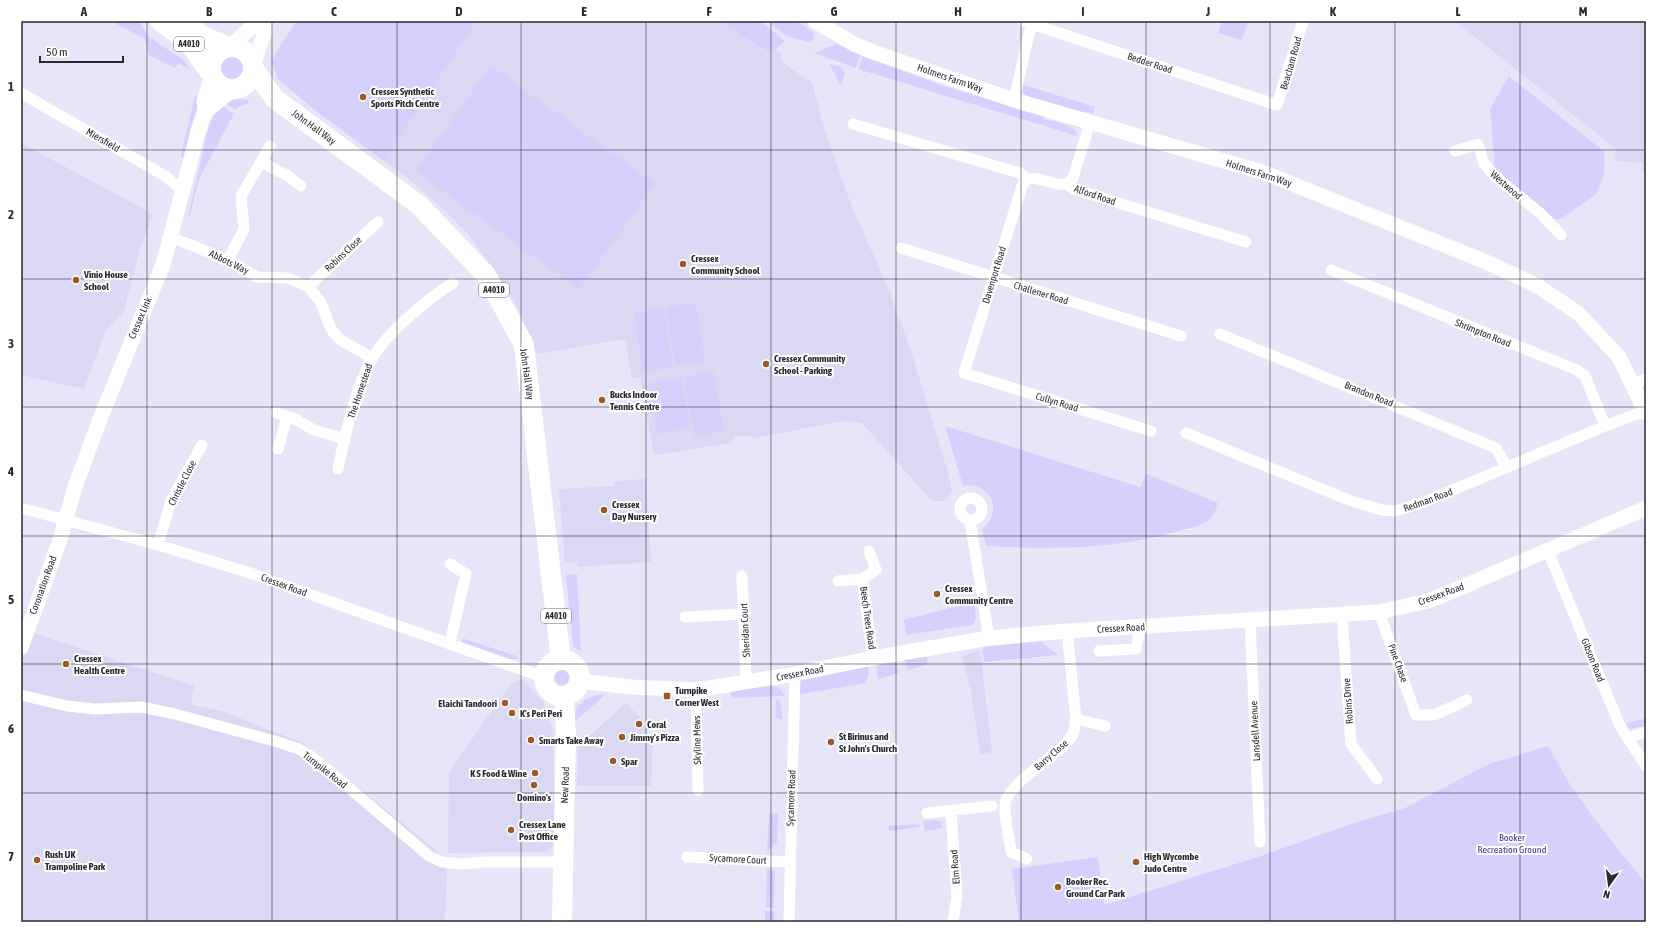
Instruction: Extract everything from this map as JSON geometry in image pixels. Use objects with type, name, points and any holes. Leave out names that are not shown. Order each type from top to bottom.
[{"type":"highway","name":"A4010","points":[[160,21],[188,42],[220,86],[233,89]]},
{"type":"highway","name":"A4010","points":[[181,21],[205,37],[228,47],[241,49],[246,53],[253,66]]},
{"type":"highway","name":"A4010","points":[[212,75],[212,60],[221,50],[228,47]]},
{"type":"highway","points":[[233,89],[245,85],[250,80],[253,66]]},
{"type":"highway","name":"John Hall Way","points":[[253,66],[275,99],[419,205],[486,275],[524,346],[561,660]]},
{"type":"highway","name":"John Hall Way","points":[[233,89],[275,99]]},
{"type":"highway","points":[[561,660],[572,661],[576,665],[580,681],[577,690],[572,695],[564,696],[551,693],[544,683],[543,677],[547,666],[561,660]]},
{"type":"highway","name":"New Road","points":[[562,922],[562,862],[566,736],[564,696]]},
{"type":"street","points":[[228,47],[255,24],[264,21],[264,32],[253,66]]},
{"type":"street","name":"Holmers Farm Way","points":[[815,21],[854,44],[873,52],[1014,100],[1265,173],[1484,261],[1530,282],[1578,314],[1619,357],[1640,381],[1646,412]]},
{"type":"street","name":"Beacham Road","points":[[1277,105],[1304,21]]},
{"type":"street","points":[[1014,100],[1029,22]]},
{"type":"street","name":"Bedder Road","points":[[1029,22],[1277,105]]},
{"type":"street","name":"Cressex Link","points":[[65,521],[75,487],[100,419],[163,265],[198,132],[205,112],[204,101],[212,75]]},
{"type":"street","points":[[205,112],[233,89]]},
{"type":"street","name":"Miersfield","points":[[21,93],[165,176],[183,191]]},
{"type":"street","points":[[1068,184],[1073,178],[1090,123]]},
{"type":"street","name":"Alford Road","points":[[853,124],[1020,173],[1027,179],[1035,178],[1060,186],[1068,184],[1073,189],[1246,242]]},
{"type":"street","name":"Westwood","points":[[1455,151],[1478,144],[1484,164],[1495,176],[1541,214],[1562,235]]},
{"type":"street","points":[[228,260],[244,228],[241,196],[270,146]]},
{"type":"street","points":[[261,162],[288,176],[301,186]]},
{"type":"street","name":"Davenport Road","points":[[964,373],[1022,186],[1027,179]]},
{"type":"street","name":"Robins Close","points":[[308,287],[378,222]]},
{"type":"street","name":"Abbots Way","points":[[171,237],[228,260],[257,277],[288,278],[308,287],[320,301],[331,329],[339,338],[372,358]]},
{"type":"street","name":"Challener Road","points":[[901,248],[1181,336]]},
{"type":"street","name":"Shrimpton Road","points":[[1331,270],[1577,370],[1585,376],[1604,426]]},
{"type":"street","name":"The Homestead","points":[[338,469],[360,386],[372,358],[393,330],[437,293],[453,283]]},
{"type":"street","name":"Brandon Road","points":[[1220,334],[1496,448],[1507,468]]},
{"type":"street","name":"Cullyn Road","points":[[964,373],[1151,431]]},
{"type":"street","name":"Redman Road","points":[[1186,433],[1351,501],[1388,511],[1395,511],[1422,503],[1604,426],[1646,412]]},
{"type":"street","points":[[276,414],[287,417],[314,430],[345,439]]},
{"type":"street","points":[[278,449],[287,417]]},
{"type":"street","name":"Christie Close","points":[[158,545],[171,501],[202,445]]},
{"type":"street","name":"Cressex Road","points":[[21,508],[158,545],[247,572],[543,677]]},
{"type":"street","name":"Cressex Road","points":[[580,681],[632,687],[696,690],[746,683],[873,658],[989,638],[1068,631],[1379,612],[1428,601],[1646,508]]},
{"type":"street","name":"Coronation Road","points":[[21,648],[65,521]]},
{"type":"street","points":[[970,521],[989,638]]},
{"type":"street","name":"Beech Trees Road","points":[[838,581],[862,579],[876,570],[869,551]]},
{"type":"street","name":"Gibson Road","points":[[1548,551],[1620,726],[1646,766]]},
{"type":"street","points":[[450,564],[466,574],[450,643]]},
{"type":"street","name":"Sheridan Court","points":[[742,576],[746,683]]},
{"type":"street","name":"Beech Trees Road","points":[[862,579],[873,658]]},
{"type":"street","name":"Pine Chase","points":[[1379,612],[1416,715],[1434,715],[1467,700]]},
{"type":"street","points":[[685,617],[744,614]]},
{"type":"street","name":"Robins Drive","points":[[1342,615],[1351,744],[1377,779]]},
{"type":"street","name":"Lansdell Avenue","points":[[1250,620],[1260,842]]},
{"type":"street","points":[[1099,651],[1136,648],[1140,627]]},
{"type":"street","name":"Barry Close","points":[[1027,859],[1011,852],[1005,807],[1006,798],[1021,781],[1068,741],[1074,732],[1076,719],[1068,631]]},
{"type":"street","name":"Sycamore Road","points":[[788,922],[795,674]]},
{"type":"street","name":"Skyline Mews","points":[[696,690],[698,790]]},
{"type":"street","name":"Turnpike Road","points":[[21,695],[67,706],[96,709],[141,707],[168,712],[278,742],[299,750],[327,769],[429,856],[442,862],[463,864],[484,862],[562,862]]},
{"type":"street","points":[[1076,719],[1105,726]]},
{"type":"street","points":[[1628,738],[1646,732]]},
{"type":"street","points":[[926,813],[951,812],[992,806]]},
{"type":"street","name":"Elm Road","points":[[951,812],[957,896],[953,922]]},
{"type":"street","name":"Sycamore Court","points":[[687,857],[789,862]]},
{"type":"shaded area","name":"Cressex Community School","points":[[477,21],[719,21],[765,51],[775,50],[781,53],[782,62],[812,83],[824,128],[852,207],[889,290],[911,351],[949,476],[952,491],[949,497],[943,501],[935,501],[929,498],[862,423],[844,421],[754,438],[746,436],[735,437],[731,443],[654,455],[640,378],[632,378],[625,339],[537,354],[521,315],[510,294],[469,235],[438,204],[405,176],[384,161]]},
{"type":"shaded area","points":[[1455,21],[1646,21],[1646,174],[1641,170],[1643,163],[1615,161],[1616,149]]},
{"type":"shaded area","name":"Vinio House School","points":[[21,143],[153,214],[140,249],[124,311],[105,332],[84,389],[21,375]]},
{"type":"shaded area","name":"Cressex Day Nursery","points":[[646,479],[651,562],[577,567],[577,562],[565,563],[559,489],[614,486],[614,481]]},
{"type":"shaded area","points":[[21,629],[195,686],[191,694],[193,705],[222,711],[303,743],[436,850],[447,871],[445,922],[21,922]]},
{"type":"shaded area","points":[[980,650],[992,752],[980,754],[971,692],[962,656]]},
{"type":"shaded area","points":[[523,679],[544,703],[553,731],[556,843],[547,852],[448,853],[449,772],[505,692],[514,682]]},
{"type":"shaded area","points":[[626,703],[650,728],[645,733],[653,742],[651,786],[577,786],[578,746]]},
{"type":"green space","points":[[111,21],[139,22],[149,37],[185,61],[189,69],[178,63],[175,68],[147,54],[145,39]]},
{"type":"green space","name":"Cressex Synthetic Sports Pitch Centre","points":[[296,21],[477,21],[384,161],[321,115],[278,79],[271,61]]},
{"type":"green space","points":[[719,21],[760,21],[785,41],[775,50],[766,51]]},
{"type":"green space","points":[[767,21],[796,21],[814,32],[813,39],[809,42],[788,37]]},
{"type":"green space","points":[[1221,21],[1248,21],[1242,40],[1218,33]]},
{"type":"green space","points":[[837,44],[861,54],[856,68],[814,53]]},
{"type":"green space","points":[[863,56],[940,85],[1044,116],[1043,119],[1058,122],[1073,128],[1077,136],[858,69]]},
{"type":"green space","points":[[232,57],[241,60],[244,69],[241,78],[232,81],[223,78],[220,69],[223,60]]},
{"type":"green space","points":[[829,64],[841,67],[845,73],[841,86]]},
{"type":"green space","points":[[491,66],[655,184],[579,289],[415,171]]},
{"type":"green space","points":[[1509,76],[1605,152],[1604,175],[1596,194],[1561,219],[1555,219],[1495,171],[1490,109]]},
{"type":"green space","points":[[1021,84],[1095,107],[1093,114],[1084,111],[1083,114],[1024,95]]},
{"type":"green space","points":[[195,95],[201,97],[193,119],[183,159],[181,155]]},
{"type":"green space","points":[[239,99],[249,100],[248,104],[240,106],[236,110],[226,104],[230,101]]},
{"type":"green space","points":[[223,106],[234,114],[198,181],[190,216],[188,216],[209,126],[215,113]]},
{"type":"green space","points":[[696,303],[705,362],[676,366],[666,308]]},
{"type":"green space","points":[[664,308],[673,367],[643,372],[634,313]]},
{"type":"green space","points":[[714,372],[724,431],[694,436],[684,377]]},
{"type":"green space","points":[[682,378],[690,428],[657,434],[649,383]]},
{"type":"green space","points":[[945,426],[1140,487],[1146,474],[1218,503],[1213,516],[1201,524],[1187,529],[1131,542],[1059,548],[986,546],[982,529],[989,522],[992,514],[993,506],[991,499],[981,488],[963,486]]},
{"type":"green space","points":[[577,574],[581,652],[573,646],[566,575]]},
{"type":"green space","points":[[974,602],[976,617],[973,625],[906,635],[904,620]]},
{"type":"green space","points":[[462,638],[519,657],[514,660],[461,642]]},
{"type":"green space","points":[[1041,641],[1058,655],[984,662],[982,649],[984,647]]},
{"type":"green space","points":[[926,655],[928,664],[908,670],[904,656]]},
{"type":"green space","points":[[895,659],[899,673],[878,679],[876,663]]},
{"type":"green space","points":[[867,665],[869,671],[866,683],[797,695],[797,688],[801,680]]},
{"type":"green space","points":[[561,670],[567,672],[569,678],[567,684],[561,686],[555,684],[553,678],[555,672]]},
{"type":"green space","points":[[767,683],[780,689],[785,696],[732,698],[730,690]]},
{"type":"green space","points":[[606,694],[574,722],[577,709],[584,701],[594,696]]},
{"type":"green space","points":[[776,699],[779,700],[782,707],[782,720],[776,718]]},
{"type":"green space","points":[[1646,718],[1646,726],[1628,729],[1626,724]]},
{"type":"green space","name":"Booker Recreation Ground","points":[[1548,746],[1569,783],[1602,829],[1646,884],[1646,922],[1019,922],[1012,869],[1098,857],[1104,905],[1258,857],[1348,825],[1405,808],[1489,764]]},
{"type":"green space","points":[[769,813],[778,814],[777,842],[767,852]]},
{"type":"green space","points":[[923,821],[940,821],[943,828],[925,831]]},
{"type":"green space","points":[[919,824],[920,827],[890,831],[888,826]]},
{"type":"green space","points":[[767,868],[775,871],[774,908],[766,907]]},
{"type":"green space","points":[[765,911],[775,911],[774,922],[765,922]]},
{"type":"place","name":"Cressex Synthetic Sports Pitch Centre","points":[[363,97]]},
{"type":"place","name":"Cressex Community School","points":[[683,264]]},
{"type":"place","name":"Vinio House School","points":[[76,280]]},
{"type":"place","name":"Cressex Community School - Parking","points":[[766,364]]},
{"type":"place","name":"Bucks Indoor Tennis Centre","points":[[602,400]]},
{"type":"place","name":"Cressex Day Nursery","points":[[604,510]]},
{"type":"place","name":"Cressex Community Centre","points":[[937,594]]},
{"type":"place","name":"Cressex Health Centre","points":[[66,664]]},
{"type":"place","name":"Turnpike Corner West","points":[[667,696]]},
{"type":"place","name":"Elaichi Tandoori","points":[[505,703]]},
{"type":"place","name":"K's Peri Peri","points":[[512,713]]},
{"type":"place","name":"Coral","points":[[639,724]]},
{"type":"place","name":"Jimmy's Pizza","points":[[622,737]]},
{"type":"place","name":"Smarts Take Away","points":[[531,740]]},
{"type":"place","name":"St Birinus and St John's Church","points":[[831,742]]},
{"type":"place","name":"Spar","points":[[613,761]]},
{"type":"place","name":"K S Food & Wine","points":[[535,773]]},
{"type":"place","name":"Domino's","points":[[534,785]]},
{"type":"place","name":"Cressex Lane Post Office","points":[[511,830]]},
{"type":"place","name":"Rush UK Trampoline Park","points":[[37,860]]},
{"type":"place","name":"High Wycombe Judo Centre","points":[[1136,862]]},
{"type":"place","name":"Booker Rec. Ground Car Park","points":[[1058,887]]}]
